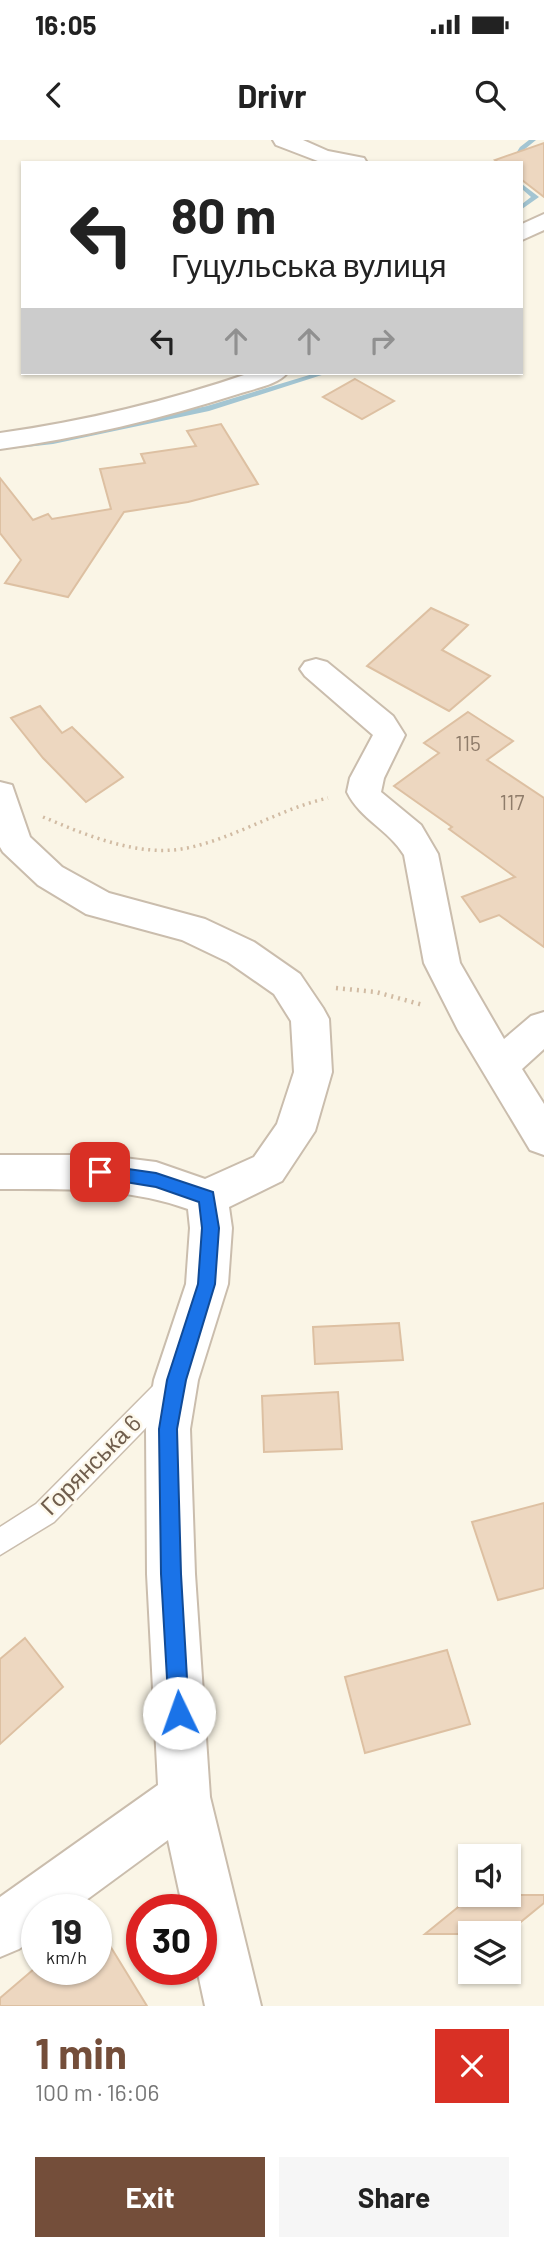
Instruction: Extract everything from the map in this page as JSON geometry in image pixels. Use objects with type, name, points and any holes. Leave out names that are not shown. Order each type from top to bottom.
[{"type":"street","points":[[284,140],[321,156],[346,161]]},
{"type":"street","points":[[0,441],[90,428],[176,406],[268,375]]},
{"type":"street","points":[[316,669],[382,724],[389,736],[364,792],[368,800],[409,834],[421,854],[442,963],[471,1019],[544,1138]]},
{"type":"street","points":[[0,1172],[100,1172],[156,1180],[207,1198],[268,1169],[295,1131],[313,1072],[310,1019],[287,984],[241,952],[192,929],[99,904],[50,876],[15,843],[2,799]]},
{"type":"street","points":[[500,1065],[544,1027]]},
{"type":"street","points":[[207,1198],[211,1228],[207,1284],[176,1380],[168,1442],[171,1574],[184,1797],[233,2006]]},
{"type":"street","points":[[0,1930],[184,1797]]},
{"type":"lane","name":"Горянська 6","points":[[0,1542],[45,1513],[137,1416],[176,1380]]},
{"type":"path","points":[[2,799],[72,831],[136,846],[178,850],[313,801],[364,792]]},
{"type":"path","points":[[287,984],[376,992],[471,1019]]},
{"type":"building","points":[[544,143],[544,197],[523,181],[523,161],[495,160]]},
{"type":"building","points":[[355,379],[394,401],[362,419],[323,397]]},
{"type":"building","points":[[221,424],[258,484],[188,502],[124,512],[68,597],[5,583],[21,560],[0,533],[0,478],[33,520],[48,514],[52,519],[111,509],[100,469],[145,463],[141,454],[196,446],[187,431]]},
{"type":"building","points":[[431,608],[468,625],[442,650],[490,676],[449,711],[367,666]]},
{"type":"building","points":[[40,706],[62,733],[72,727],[123,777],[86,802],[43,758],[11,718]]},
{"type":"building","points":[[468,712],[513,741],[487,760],[544,798],[544,947],[499,915],[480,922],[462,897],[515,877],[394,786],[439,753],[424,743]]},
{"type":"building","points":[[399,1323],[403,1360],[315,1364],[313,1327]]},
{"type":"building","points":[[338,1392],[342,1449],[264,1452],[262,1396]]},
{"type":"building","points":[[544,1503],[544,1588],[498,1600],[472,1522]]},
{"type":"building","points":[[25,1638],[63,1687],[0,1744],[0,1659]]},
{"type":"building","points":[[447,1650],[470,1724],[365,1753],[345,1677]]},
{"type":"building","points":[[521,1895],[544,1895],[544,1903],[521,1922],[458,1921],[458,1934],[425,1934],[458,1907],[521,1907]]},
{"type":"building","points":[[112,1949],[126,1972],[126,1985],[134,1985],[147,2006],[0,2006],[0,1998],[21,1980],[21,1985],[112,1985]]},
{"type":"waterway","points":[[514,161],[522,148],[533,140]]},
{"type":"waterway","points":[[523,187],[535,197],[523,206]]},
{"type":"waterway","points":[[0,447],[53,441],[209,408],[317,375]]},
{"type":"route","points":[[100,1172],[156,1180],[207,1198],[211,1228],[207,1284],[176,1380],[168,1429],[171,1574],[179,1713]]}]
